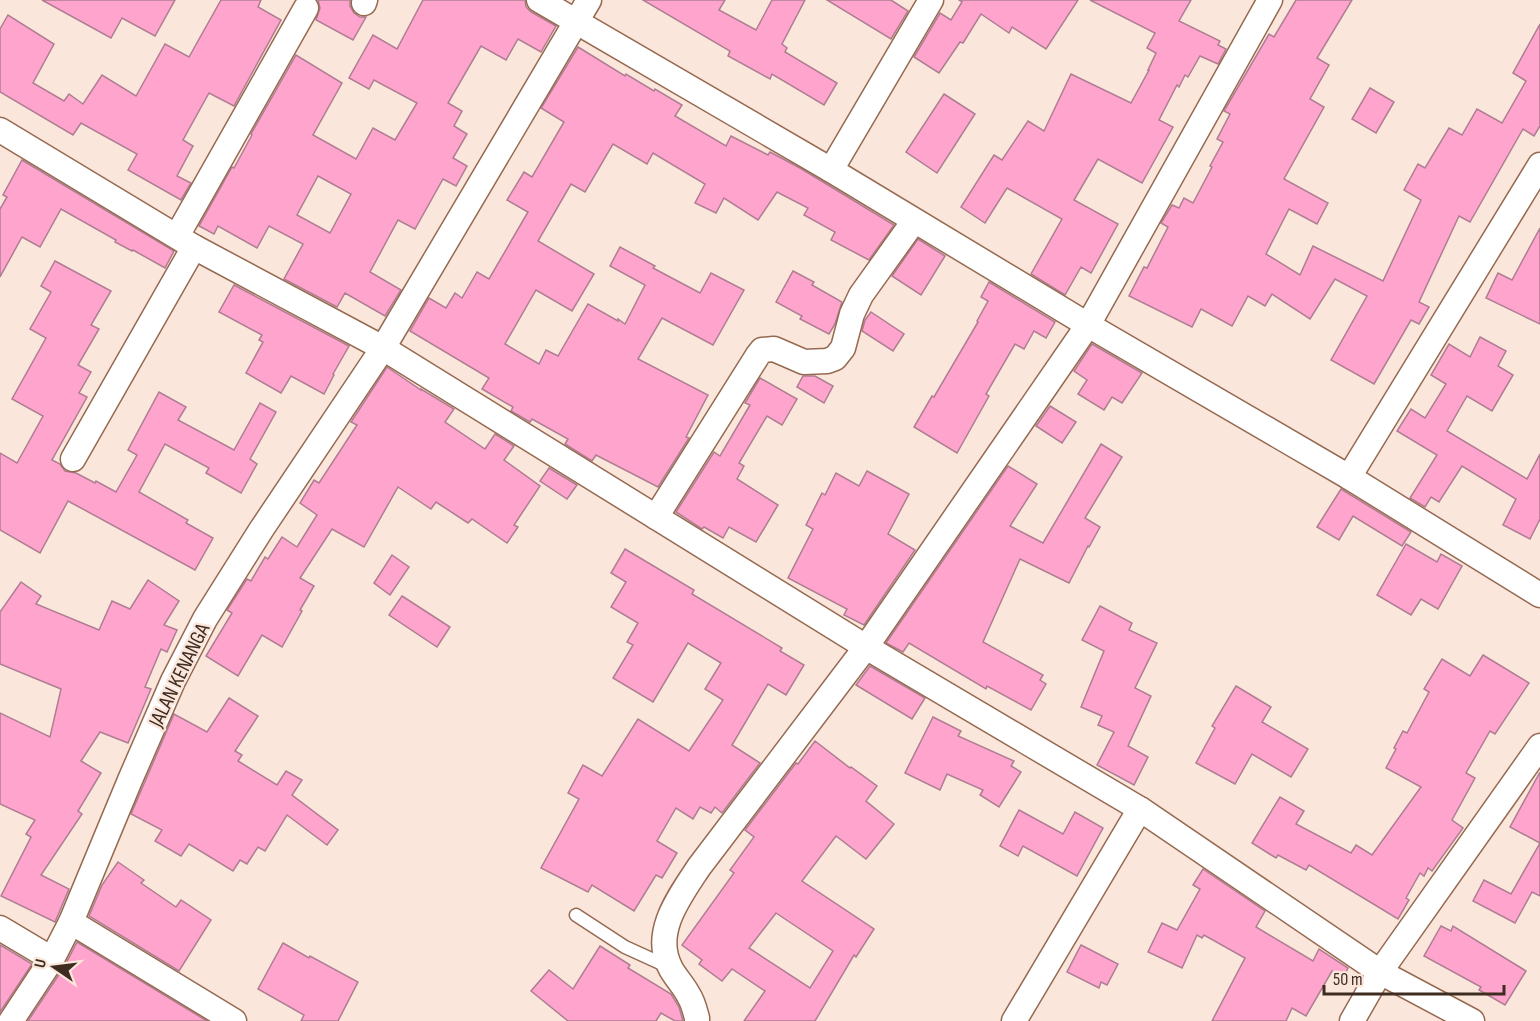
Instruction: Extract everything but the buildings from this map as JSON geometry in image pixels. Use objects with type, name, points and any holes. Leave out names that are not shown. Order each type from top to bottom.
[{"type":"street","points":[[539,0],[1349,477],[1540,595]]},
{"type":"street","name":"JALAN KENANGA","points":[[11,1021],[52,958],[71,922],[173,681],[205,619],[261,530],[383,348],[589,0]]},
{"type":"street","points":[[831,170],[931,0]]},
{"type":"street","points":[[697,1021],[690,997],[670,968],[664,947],[665,927],[678,900],[699,867],[866,647],[1088,325],[1270,0]]},
{"type":"street","points":[[73,459],[306,8]]},
{"type":"street","points":[[0,130],[185,242],[383,348],[866,647],[1140,808],[1380,972],[1472,1021]]},
{"type":"street","points":[[1349,477],[1540,165]]},
{"type":"street","points":[[656,517],[762,350],[774,349],[804,362],[827,361],[834,358],[843,348],[852,314],[861,295],[914,221]]},
{"type":"street","points":[[1352,1021],[1380,972],[1540,746]]},
{"type":"street","points":[[1014,1021],[1140,808]]},
{"type":"street","points":[[71,922],[234,1021]]},
{"type":"street","points":[[0,928],[52,958]]},
{"type":"lane","points":[[576,915],[625,947],[670,968]]}]
